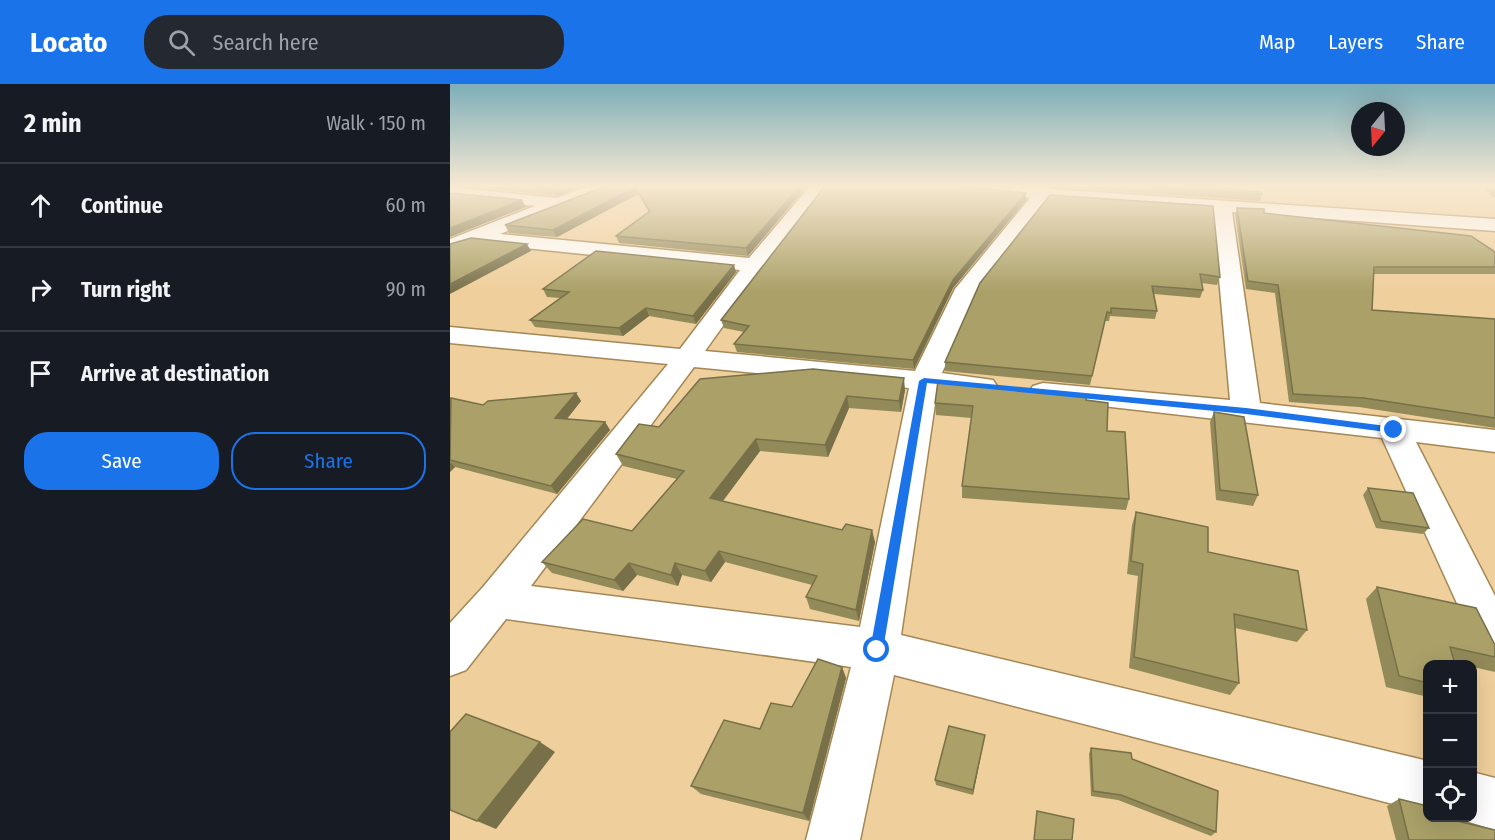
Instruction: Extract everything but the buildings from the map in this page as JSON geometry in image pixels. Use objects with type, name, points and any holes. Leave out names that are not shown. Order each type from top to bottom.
[{"type":"street","points":[[450,246],[514,221]]},
{"type":"street","points":[[450,655],[497,600],[686,359],[755,265],[790,221]]},
{"type":"street","points":[[833,840],[877,650],[924,381],[967,289],[1018,221]]},
{"type":"street","points":[[1218,221],[1246,411]]},
{"type":"street","points":[[1446,221],[1457,222],[1490,233]]},
{"type":"street","points":[[474,237],[755,265]]},
{"type":"street","points":[[451,336],[1246,411],[1495,441]]},
{"type":"street","points":[[1394,430],[1495,640]]},
{"type":"street","points":[[497,600],[877,650],[1423,786]]},
{"type":"street","points":[[1477,799],[1495,804]]},
{"type":"route","points":[[877,650],[924,381],[1246,411],[1394,430]]}]
